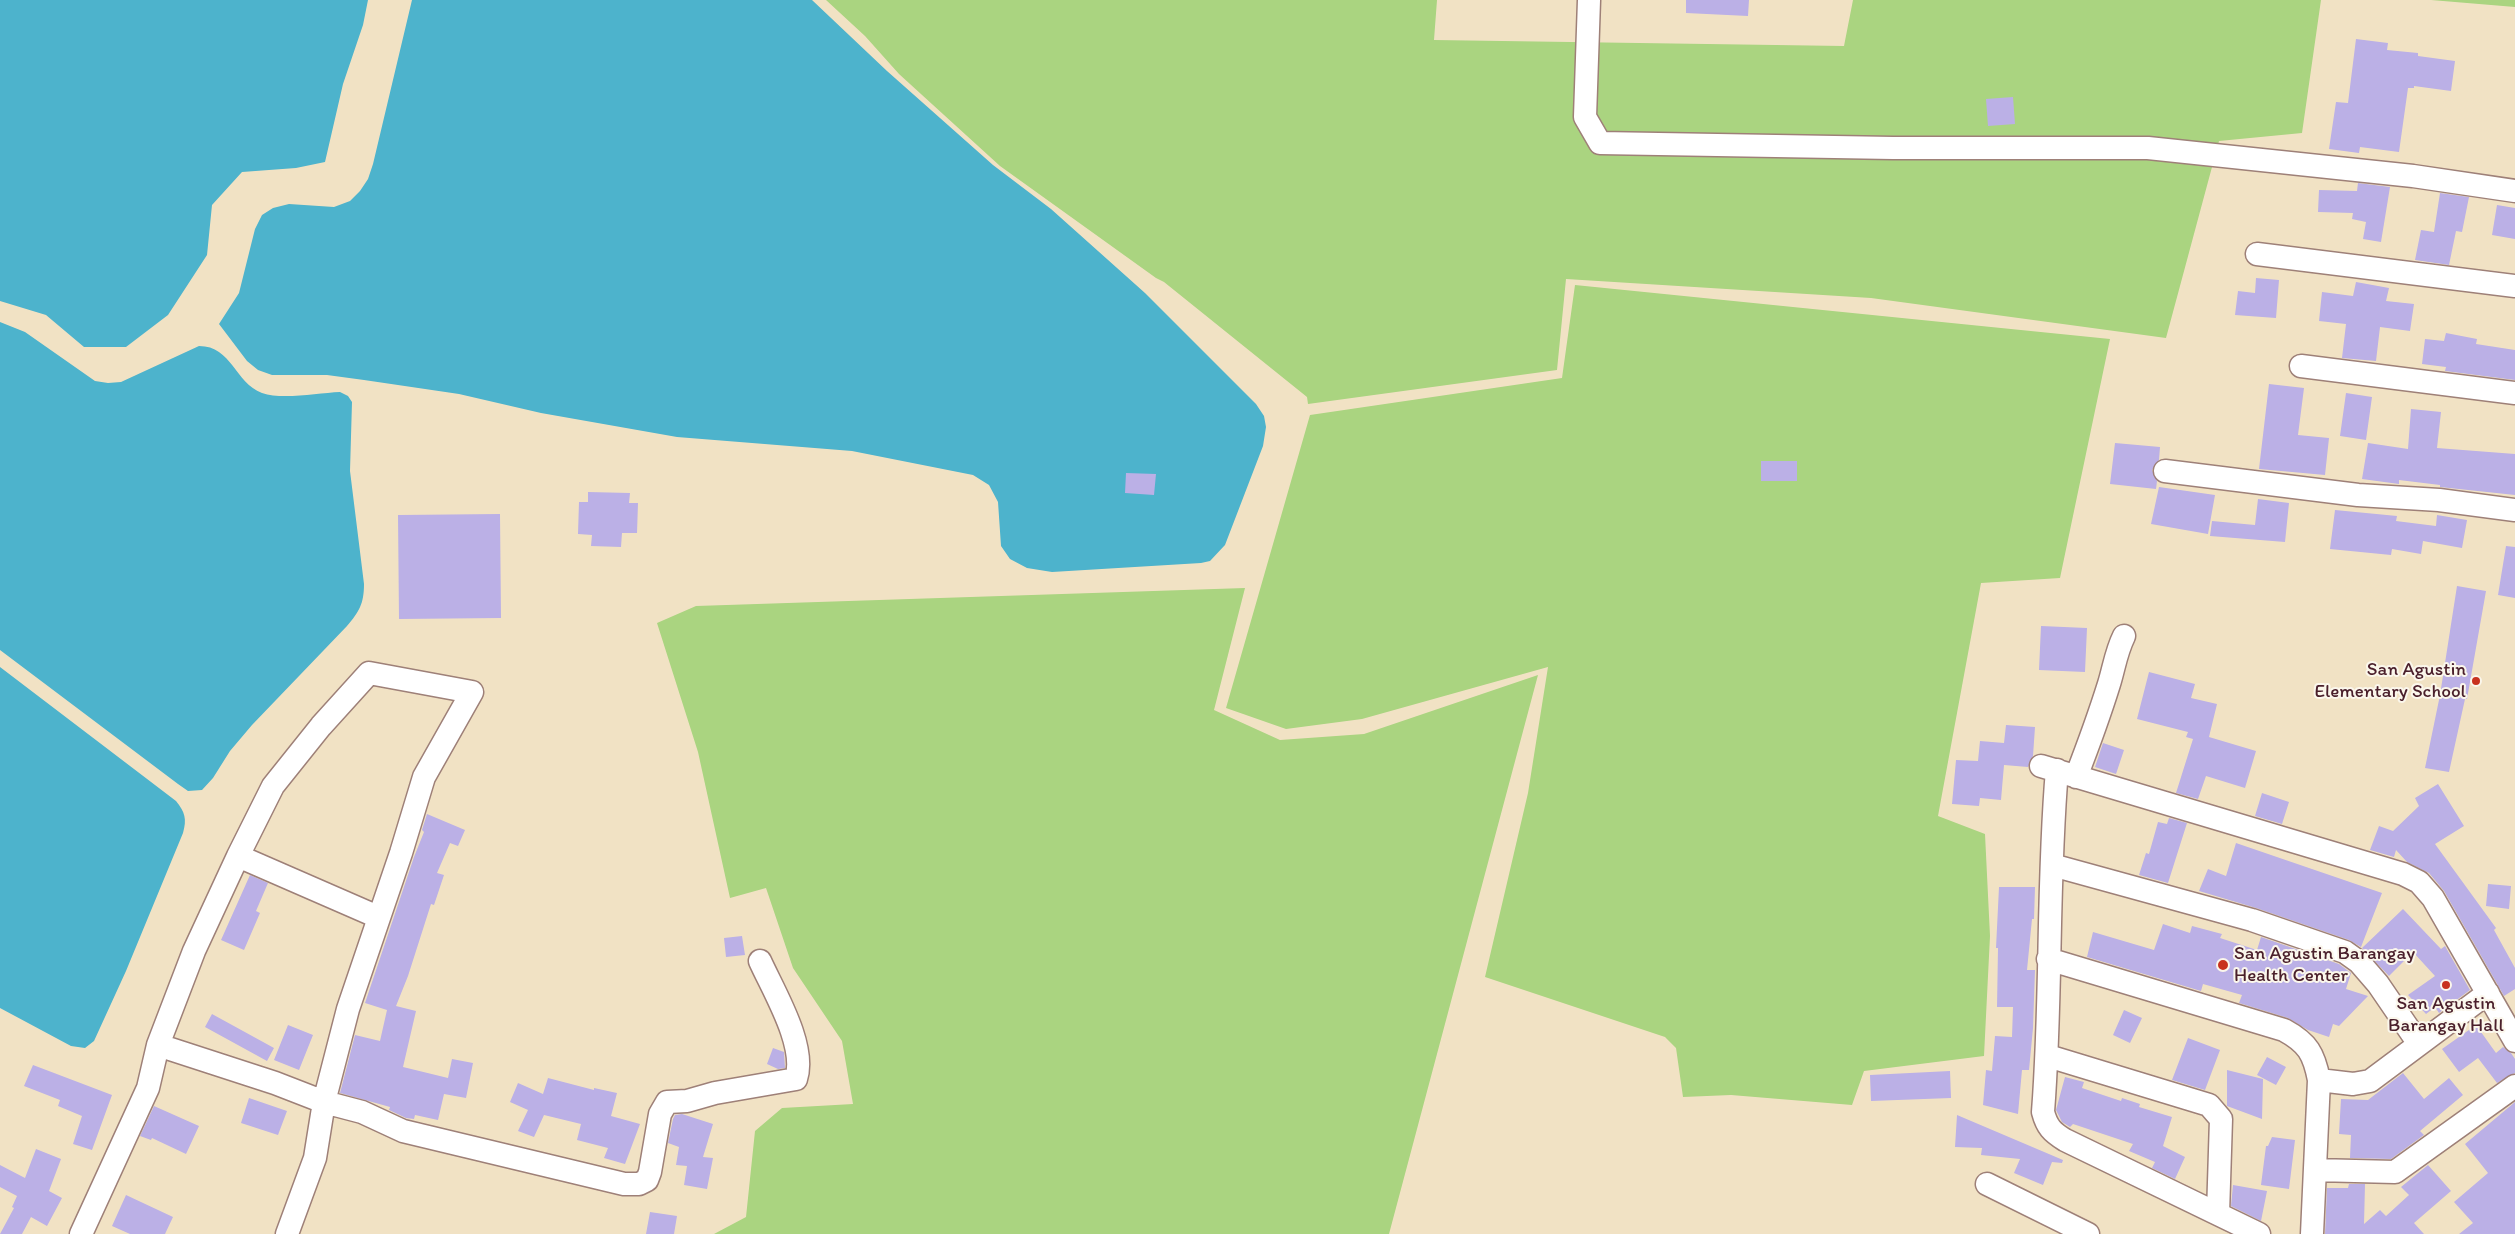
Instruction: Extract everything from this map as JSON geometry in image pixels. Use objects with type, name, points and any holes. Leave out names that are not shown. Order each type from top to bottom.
[{"type":"street","points":[[1589,0],[1585,117],[1600,143],[1893,148],[2148,148],[2413,176],[2515,191]]},
{"type":"street","points":[[2257,254],[2515,286]]},
{"type":"street","points":[[2301,366],[2515,393]]},
{"type":"street","points":[[2165,471],[2358,495],[2439,500],[2515,510]]},
{"type":"street","points":[[2124,636],[2117,651],[2110,682],[2093,734],[2058,771],[2048,958],[2048,1056],[2043,1112],[2046,1124],[2051,1132],[2259,1234]]},
{"type":"street","points":[[87,1232],[148,1088],[158,1045],[194,951],[273,786],[321,726],[369,673],[472,692],[424,777],[401,853],[348,1009],[324,1102],[314,1158],[287,1234]]},
{"type":"street","points":[[2058,771],[2393,871],[2419,882],[2433,898],[2515,1041]]},
{"type":"street","points":[[238,856],[378,917]]},
{"type":"street","points":[[2052,865],[2252,920],[2345,952],[2359,962],[2378,984],[2419,1044]]},
{"type":"street","points":[[2048,958],[2284,1030],[2299,1038],[2309,1049],[2315,1061],[2319,1080],[2312,1234]]},
{"type":"street","points":[[158,1045],[324,1102],[362,1112],[403,1131],[624,1184],[640,1184],[647,1180],[660,1114],[667,1102],[687,1101],[715,1093],[796,1079],[800,1066],[792,1031],[760,961]]},
{"type":"street","points":[[2319,1080],[2352,1084],[2370,1081],[2488,993]]},
{"type":"street","points":[[2048,1056],[2209,1105],[2216,1111],[2221,1119],[2218,1214]]},
{"type":"street","points":[[2315,1170],[2394,1172],[2515,1086]]},
{"type":"street","points":[[1987,1184],[2088,1234]]},
{"type":"green space","points":[[826,0],[1437,0],[1434,40],[1844,46],[1853,0],[2321,0],[2302,133],[2219,141],[2166,338],[1871,298],[1566,279],[1557,370],[1308,404],[1307,397],[1164,282],[1000,166],[899,74],[865,36]]},
{"type":"green space","points":[[2431,0],[2515,0],[2515,7]]},
{"type":"green space","points":[[1575,285],[2110,339],[2060,578],[1981,583],[1938,816],[1985,834],[1990,936],[1984,1056],[1864,1071],[1852,1105],[1731,1095],[1683,1097],[1676,1048],[1665,1037],[1485,977],[1528,793],[1548,667],[1362,719],[1286,729],[1226,708],[1310,415],[1562,378]]},
{"type":"green space","points":[[1245,588],[1214,710],[1280,740],[1364,734],[1538,675],[1389,1234],[714,1234],[746,1217],[755,1131],[782,1108],[853,1104],[842,1041],[793,968],[766,888],[730,898],[698,752],[657,623],[696,606]]},
{"type":"water","points":[[0,0],[368,0],[363,25],[343,84],[325,162],[296,168],[242,172],[212,205],[207,255],[168,315],[126,347],[84,347],[46,315],[0,301]]},
{"type":"water","points":[[412,0],[812,0],[887,71],[993,165],[1051,209],[1145,293],[1256,404],[1264,416],[1266,427],[1263,446],[1225,545],[1210,561],[1201,563],[1052,572],[1027,568],[1010,559],[1001,546],[998,502],[989,485],[973,475],[852,451],[677,437],[541,413],[459,394],[327,375],[272,375],[258,370],[247,361],[219,324],[239,293],[255,229],[262,215],[273,208],[289,204],[334,207],[350,201],[360,191],[368,179],[373,164]]},
{"type":"water","points":[[0,322],[25,332],[95,381],[121,382],[199,346],[219,352],[245,381],[262,393],[290,396],[340,392],[348,396],[352,402],[350,471],[364,584],[360,607],[347,626],[252,725],[230,751],[213,778],[202,790],[188,791],[0,650]]},
{"type":"water","points":[[0,667],[176,801],[184,816],[183,833],[126,971],[94,1041],[85,1048],[71,1046],[0,1008]]},
{"type":"building","points":[[1686,0],[1749,0],[1748,16],[1686,13]]},
{"type":"building","points":[[2356,39],[2388,43],[2387,50],[2418,53],[2418,56],[2455,61],[2451,91],[2414,86],[2414,88],[2408,88],[2399,152],[2360,147],[2359,153],[2329,149],[2336,102],[2348,103]]},
{"type":"building","points":[[2013,97],[2015,124],[1988,126],[1986,99]]},
{"type":"building","points":[[2358,183],[2390,187],[2381,242],[2363,239],[2366,222],[2352,219],[2353,213],[2318,212],[2319,190],[2357,191]]},
{"type":"building","points":[[2440,193],[2469,197],[2462,232],[2456,231],[2449,265],[2415,260],[2421,230],[2434,232]]},
{"type":"building","points":[[2497,205],[2515,208],[2515,239],[2492,235]]},
{"type":"building","points":[[2256,278],[2279,280],[2276,318],[2235,315],[2238,291],[2255,293]]},
{"type":"building","points":[[2356,282],[2389,288],[2386,301],[2414,304],[2410,331],[2380,327],[2376,361],[2342,358],[2346,324],[2319,321],[2322,292],[2353,296]]},
{"type":"building","points":[[2446,333],[2477,339],[2476,344],[2515,350],[2515,380],[2445,371],[2446,367],[2422,364],[2425,339],[2444,341]]},
{"type":"building","points":[[2269,384],[2304,388],[2298,435],[2329,438],[2325,475],[2259,469]]},
{"type":"building","points":[[2346,393],[2372,397],[2366,440],[2340,436]]},
{"type":"building","points":[[2411,409],[2441,412],[2437,448],[2515,454],[2515,495],[2440,487],[2440,485],[2399,480],[2399,484],[2362,479],[2368,443],[2408,449]]},
{"type":"building","points":[[2115,443],[2160,447],[2159,460],[2152,470],[2157,481],[2156,489],[2110,484]]},
{"type":"building","points":[[1761,461],[1797,461],[1797,481],[1761,481]]},
{"type":"building","points":[[1126,473],[1156,474],[1154,495],[1125,493]]},
{"type":"building","points":[[2159,487],[2215,495],[2208,534],[2151,524]]},
{"type":"building","points":[[588,492],[630,493],[629,503],[638,503],[637,533],[622,533],[621,547],[591,546],[592,535],[578,534],[579,502],[588,502]]},
{"type":"building","points":[[2258,499],[2289,503],[2285,542],[2210,536],[2212,521],[2255,525]]},
{"type":"building","points":[[2335,510],[2397,516],[2396,521],[2436,526],[2437,515],[2467,520],[2462,548],[2423,541],[2421,554],[2392,549],[2391,555],[2330,549]]},
{"type":"building","points":[[500,514],[501,618],[399,619],[398,515]]},
{"type":"building","points":[[2506,546],[2515,547],[2515,598],[2498,595]]},
{"type":"building","points":[[2457,586],[2486,591],[2467,699],[2465,699],[2449,772],[2425,768],[2440,695]]},
{"type":"building","points":[[2041,626],[2087,628],[2085,672],[2039,670]]},
{"type":"building","points":[[2149,672],[2195,684],[2191,698],[2217,704],[2209,737],[2256,751],[2245,788],[2206,776],[2198,799],[2176,793],[2193,739],[2186,737],[2188,732],[2137,719]]},
{"type":"building","points":[[2006,725],[2035,727],[2033,756],[2028,767],[2004,765],[2001,800],[1980,798],[1979,806],[1952,804],[1956,760],[1978,761],[1980,741],[2004,743]]},
{"type":"building","points":[[2103,743],[2124,750],[2116,774],[2095,767]]},
{"type":"building","points":[[2438,784],[2464,826],[2435,844],[2496,928],[2494,930],[2515,968],[2515,989],[2504,996],[2444,891],[2429,873],[2407,862],[2396,850],[2394,857],[2370,850],[2379,826],[2393,831],[2419,806],[2415,798]]},
{"type":"building","points":[[2262,793],[2289,802],[2282,824],[2255,816]]},
{"type":"building","points":[[427,814],[465,830],[458,846],[450,843],[437,873],[444,875],[434,905],[431,904],[408,976],[396,1006],[416,1011],[403,1067],[448,1078],[452,1059],[473,1063],[466,1098],[444,1094],[438,1120],[415,1115],[414,1119],[406,1118],[389,1110],[390,1107],[340,1093],[355,1035],[380,1041],[387,1010],[365,1003],[424,832],[422,830]]},
{"type":"building","points":[[2169,818],[2187,823],[2168,883],[2139,875],[2146,853],[2149,854],[2158,822],[2167,824]]},
{"type":"building","points":[[2236,843],[2382,893],[2361,947],[2349,940],[2256,908],[2199,891],[2208,869],[2226,876]]},
{"type":"building","points":[[250,875],[268,883],[256,911],[260,913],[244,950],[221,940]]},
{"type":"building","points":[[2488,884],[2511,886],[2509,909],[2486,906]]},
{"type":"building","points":[[1999,887],[2035,887],[2034,919],[2032,919],[2027,970],[2035,970],[2033,1028],[2029,1070],[2022,1070],[2018,1114],[1983,1105],[1986,1070],[1992,1071],[1995,1036],[2012,1037],[2013,1007],[1997,1007],[1998,948],[1996,948]]},
{"type":"building","points":[[2403,909],[2441,949],[2445,946],[2470,990],[2439,1013],[2435,1007],[2426,1014],[2408,995],[2435,976],[2413,952],[2389,976],[2362,948]]},
{"type":"building","points":[[2163,924],[2190,933],[2192,926],[2222,934],[2220,938],[2257,950],[2261,937],[2339,964],[2351,973],[2346,989],[2368,996],[2339,1026],[2333,1024],[2329,1037],[2308,1030],[2288,1018],[2239,1003],[2242,995],[2203,984],[2201,991],[2087,957],[2093,932],[2154,950]]},
{"type":"building","points":[[742,936],[745,955],[726,957],[724,938]]},
{"type":"building","points":[[2124,1010],[2142,1018],[2130,1043],[2113,1035]]},
{"type":"building","points":[[212,1014],[274,1048],[267,1061],[205,1027]]},
{"type":"building","points":[[288,1025],[313,1035],[299,1070],[274,1060]]},
{"type":"building","points":[[2476,1025],[2496,1053],[2503,1047],[2511,1053],[2515,1059],[2515,1073],[2497,1083],[2478,1058],[2459,1072],[2442,1049]]},
{"type":"building","points":[[2188,1038],[2220,1050],[2205,1090],[2172,1080]]},
{"type":"building","points":[[773,1048],[784,1052],[785,1068],[778,1069],[767,1064]]},
{"type":"building","points":[[2267,1057],[2286,1067],[2276,1085],[2257,1075]]},
{"type":"building","points":[[33,1065],[112,1095],[92,1150],[73,1144],[82,1116],[58,1106],[60,1100],[24,1086]]},
{"type":"building","points":[[2227,1070],[2263,1079],[2262,1119],[2227,1106]]},
{"type":"building","points":[[1950,1071],[1951,1098],[1871,1101],[1870,1075]]},
{"type":"building","points":[[2403,1073],[2424,1099],[2449,1078],[2463,1095],[2420,1131],[2424,1135],[2391,1159],[2350,1158],[2351,1135],[2339,1134],[2341,1099],[2368,1100]]},
{"type":"building","points":[[2065,1077],[2084,1082],[2082,1088],[2121,1101],[2122,1098],[2140,1104],[2139,1107],[2172,1117],[2163,1146],[2185,1157],[2175,1179],[2152,1168],[2155,1162],[2129,1151],[2133,1144],[2073,1124],[2070,1127],[2062,1122],[2056,1110]]},
{"type":"building","points":[[548,1078],[594,1090],[594,1088],[617,1093],[611,1116],[640,1124],[625,1164],[604,1158],[608,1148],[577,1140],[581,1124],[544,1115],[534,1137],[518,1131],[528,1110],[510,1102],[518,1083],[543,1094]]},
{"type":"building","points":[[249,1098],[287,1111],[278,1135],[241,1123]]},
{"type":"building","points":[[2515,1102],[2515,1234],[2459,1234],[2473,1223],[2454,1202],[2488,1173],[2465,1144]]},
{"type":"building","points":[[154,1106],[199,1126],[186,1154],[152,1138],[151,1140],[140,1136]]},
{"type":"building","points":[[682,1114],[713,1124],[703,1157],[713,1158],[707,1189],[684,1185],[687,1166],[676,1165],[679,1147],[668,1143],[673,1119],[675,1115]]},
{"type":"building","points":[[1957,1115],[2063,1160],[2062,1163],[2052,1162],[2043,1185],[2014,1173],[2020,1159],[1981,1155],[1982,1148],[1955,1147]]},
{"type":"building","points":[[2272,1137],[2295,1140],[2289,1189],[2261,1185],[2266,1146],[2268,1146]]},
{"type":"building","points":[[36,1149],[61,1159],[49,1191],[62,1198],[47,1226],[31,1217],[22,1234],[0,1234],[14,1208],[12,1207],[17,1196],[0,1187],[0,1165],[25,1178]]},
{"type":"building","points":[[2428,1165],[2451,1191],[2414,1223],[2424,1234],[2325,1234],[2327,1188],[2348,1188],[2349,1184],[2365,1184],[2364,1224],[2380,1210],[2386,1216],[2409,1195],[2401,1187]]},
{"type":"building","points":[[2233,1185],[2267,1191],[2261,1221],[2231,1206]]},
{"type":"building","points":[[126,1195],[173,1217],[165,1234],[130,1234],[112,1226]]},
{"type":"building","points":[[650,1212],[677,1216],[674,1234],[646,1234]]},
{"type":"place","name":"San Agustin Elementary School","points":[[2476,681]]},
{"type":"place","name":"San Agustin Barangay Health Center","points":[[2223,965]]},
{"type":"place","name":"San Agustin Barangay Hall","points":[[2446,985]]}]
